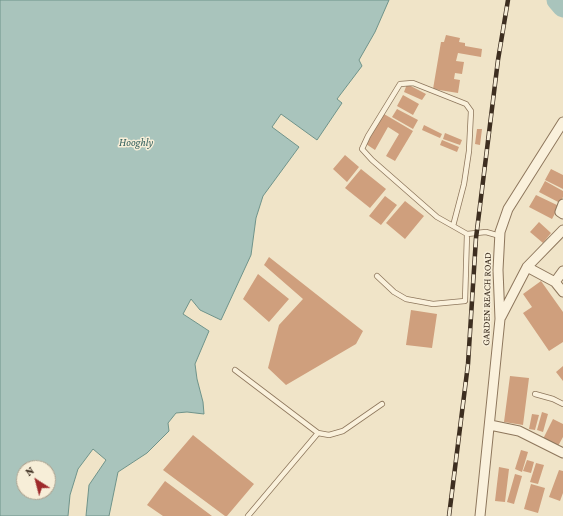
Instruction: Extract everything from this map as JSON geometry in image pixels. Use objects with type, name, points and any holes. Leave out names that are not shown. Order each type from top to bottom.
[{"type":"street","name":"GARDEN REACH ROAD","points":[[480,516],[500,319],[498,270],[500,236],[508,209],[563,122]]},
{"type":"street","points":[[563,204],[560,212],[563,214]]},
{"type":"street","points":[[500,319],[527,267],[563,230]]},
{"type":"street","points":[[527,267],[555,282],[563,292]]},
{"type":"street","points":[[555,282],[563,271]]},
{"type":"street","points":[[490,426],[519,431],[563,453]]},
{"type":"lane","points":[[453,226],[464,184],[469,151],[471,110],[466,104],[413,83],[400,84],[368,136],[362,149],[372,160],[438,216],[453,226],[467,234],[486,232],[500,236]]},
{"type":"lane","points":[[377,276],[394,292],[406,299],[432,304],[465,301],[467,234]]},
{"type":"lane","points":[[234,370],[318,432],[330,435],[343,431],[382,404]]},
{"type":"lane","points":[[535,394],[553,398],[563,404]]},
{"type":"lane","points":[[248,516],[318,432]]},
{"type":"water","name":"Hooghly","points":[[0,0],[389,0],[375,32],[359,60],[362,66],[337,99],[342,103],[317,140],[281,114],[272,127],[299,147],[263,196],[256,218],[251,255],[221,320],[200,310],[191,299],[183,314],[209,331],[195,364],[204,414],[187,412],[176,413],[168,423],[169,431],[147,453],[118,472],[109,516],[86,516],[89,485],[106,460],[93,449],[78,469],[70,495],[68,516],[0,516]]},
{"type":"building","points":[[446,35],[460,38],[459,42],[465,43],[465,46],[482,49],[481,57],[458,53],[456,61],[464,62],[462,74],[455,73],[454,79],[460,80],[458,93],[433,89],[441,42],[444,42]]},
{"type":"building","points":[[407,84],[426,94],[422,100],[404,92]]},
{"type":"building","points":[[403,95],[419,104],[413,115],[397,106]]},
{"type":"building","points":[[397,109],[418,120],[413,129],[392,117]]},
{"type":"building","points":[[384,114],[413,131],[395,161],[386,156],[399,134],[388,127],[375,150],[366,144]]},
{"type":"building","points":[[424,125],[442,134],[440,138],[422,130]]},
{"type":"building","points":[[477,129],[482,129],[480,145],[475,144]]},
{"type":"building","points":[[445,133],[462,140],[460,145],[443,139]]},
{"type":"building","points":[[442,140],[459,147],[457,152],[440,145]]},
{"type":"building","points":[[345,155],[359,167],[347,182],[333,169]]},
{"type":"building","points":[[361,169],[386,189],[370,208],[345,188]]},
{"type":"building","points":[[551,169],[563,175],[563,189],[545,180]]},
{"type":"building","points":[[545,181],[563,191],[563,197],[560,203],[539,192]]},
{"type":"building","points":[[536,195],[559,206],[552,219],[529,207]]},
{"type":"building","points":[[385,196],[397,205],[381,225],[369,216]]},
{"type":"building","points":[[405,201],[424,216],[405,239],[386,223]]},
{"type":"building","points":[[539,222],[551,233],[543,243],[530,232]]},
{"type":"building","points":[[269,257],[363,331],[356,344],[286,385],[268,368],[279,325],[303,299],[264,265]]},
{"type":"building","points":[[258,274],[289,299],[269,322],[243,299]]},
{"type":"building","points":[[541,281],[563,312],[563,342],[549,351],[523,313],[532,307],[523,294]]},
{"type":"building","points":[[411,310],[437,314],[432,348],[406,345]]},
{"type":"building","points":[[563,366],[563,381],[556,372]]},
{"type":"building","points":[[510,376],[529,378],[523,425],[504,422]]},
{"type":"building","points":[[542,412],[548,414],[543,432],[537,430]]},
{"type":"building","points":[[532,414],[539,415],[535,430],[529,429]]},
{"type":"building","points":[[553,419],[563,424],[563,437],[558,446],[543,439]]},
{"type":"building","points":[[193,435],[254,484],[227,516],[163,470]]},
{"type":"building","points":[[521,450],[528,452],[522,472],[515,469]]},
{"type":"building","points":[[527,460],[534,462],[531,473],[523,471]]},
{"type":"building","points":[[536,463],[544,465],[538,484],[530,482]]},
{"type":"building","points":[[499,467],[509,469],[505,502],[495,501]]},
{"type":"building","points":[[559,470],[563,471],[563,493],[560,501],[549,497]]},
{"type":"building","points":[[515,474],[522,476],[514,504],[507,502]]},
{"type":"building","points":[[165,481],[212,516],[163,516],[147,505]]},
{"type":"building","points":[[531,484],[545,488],[538,513],[524,509]]},
{"type":"waterway","points":[[557,0],[563,7]]},
{"type":"railway","points":[[449,516],[468,364],[476,238],[498,60],[508,0]]}]
